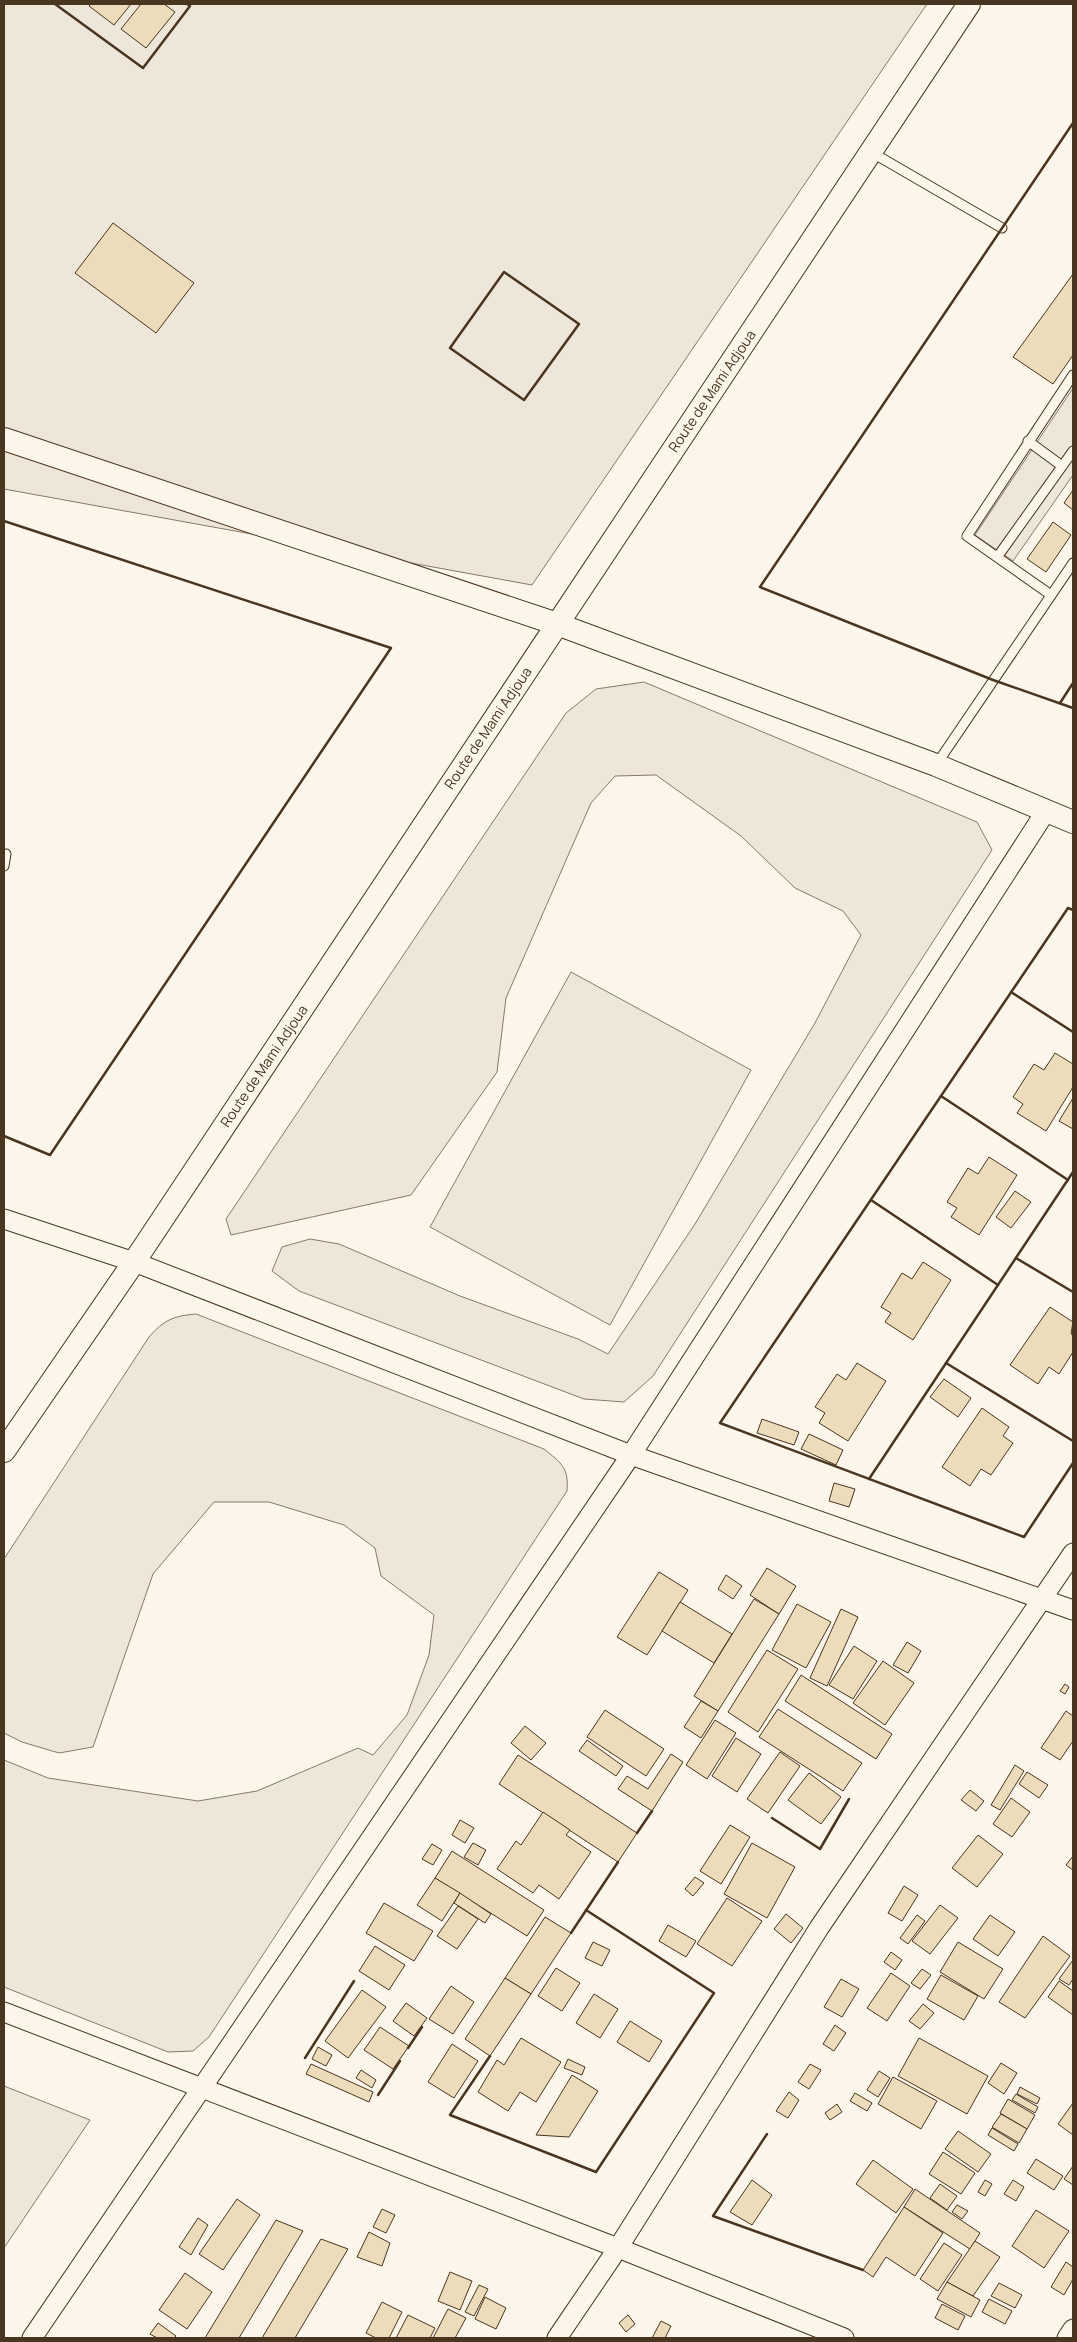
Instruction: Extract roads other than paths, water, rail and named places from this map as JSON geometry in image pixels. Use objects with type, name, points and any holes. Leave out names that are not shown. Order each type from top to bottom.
[{"type":"street","name":"Route de Mami Adjoua","points":[[5,1447],[134,1262],[969,4]]},
{"type":"street","points":[[4,439],[557,624],[936,766],[1073,822]]},
{"type":"street","points":[[32,2338],[631,1455],[1046,811]]},
{"type":"street","points":[[4,1219],[134,1262],[631,1455],[1073,1610]]},
{"type":"street","points":[[558,2338],[618,2248],[819,1928],[1073,1553]]},
{"type":"street","points":[[4,2012],[618,2248],[844,2338]]},
{"type":"street","points":[[1067,2338],[1073,2329]]},
{"type":"lane","points":[[871,152],[1002,228]]},
{"type":"lane","points":[[1051,595],[967,536],[1073,375]]},
{"type":"lane","points":[[1028,441],[1062,466]]},
{"type":"lane","points":[[998,556],[1073,451]]},
{"type":"lane","points":[[936,766],[1073,563]]},
{"type":"lane","points":[[4,866],[6,854]]}]
